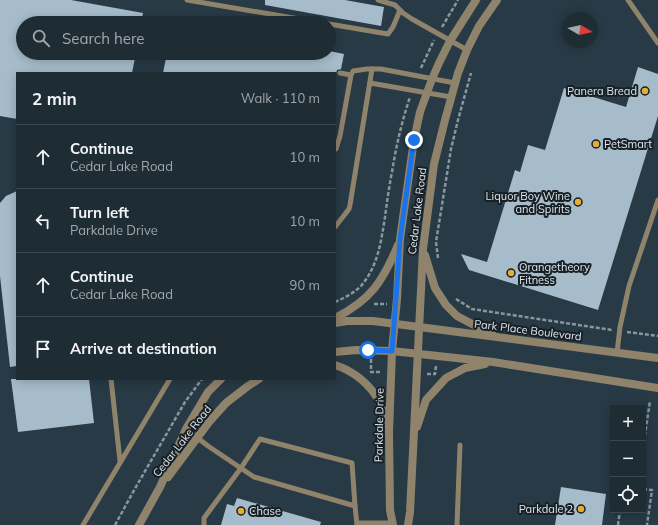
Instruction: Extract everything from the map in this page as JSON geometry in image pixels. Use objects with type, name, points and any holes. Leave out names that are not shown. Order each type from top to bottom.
[{"type":"street","name":"Cedar Lake Road","points":[[394,324],[400,239],[414,140],[420,112],[432,79],[450,41],[476,0]]},
{"type":"street","name":"Cedar Lake Road","points":[[418,354],[423,249],[434,164],[458,73],[479,26],[497,0]]},
{"type":"street","points":[[336,317],[362,301],[379,282],[389,265],[400,239]]},
{"type":"street","points":[[423,249],[436,288],[446,304],[457,316],[498,337]]},
{"type":"street","points":[[336,323],[346,321],[373,321],[394,324]]},
{"type":"street","name":"Park Place Boulevard","points":[[394,324],[658,358]]},
{"type":"street","name":"Parkdale Drive","points":[[393,524],[390,510],[389,432],[394,324]]},
{"type":"street","points":[[336,352],[356,350],[392,351],[492,362],[658,388]]},
{"type":"street","points":[[408,525],[410,512],[418,354]]},
{"type":"street","points":[[414,440],[426,400],[446,378],[466,368],[492,362]]},
{"type":"street","points":[[336,365],[343,367],[361,378],[368,386],[380,403],[389,432]]},
{"type":"street","name":"Cedar Lake Road","points":[[140,525],[160,487],[186,429],[208,392],[220,380]]},
{"type":"street","name":"Cedar Lake Road","points":[[160,487],[209,422],[226,403],[257,380]]},
{"type":"lane","points":[[187,0],[281,16]]},
{"type":"lane","points":[[378,0],[395,5],[412,19],[467,50]]},
{"type":"lane","points":[[628,0],[658,43]]},
{"type":"lane","points":[[336,25],[388,34],[400,10]]},
{"type":"lane","points":[[336,226],[349,209],[350,205],[372,69]]},
{"type":"lane","points":[[336,149],[353,71],[381,69],[455,83]]},
{"type":"lane","points":[[340,73],[351,75]]},
{"type":"lane","points":[[370,83],[451,97]]},
{"type":"lane","points":[[617,353],[620,327],[629,286],[658,200]]},
{"type":"lane","points":[[111,380],[120,462]]},
{"type":"lane","points":[[83,525],[169,380]]},
{"type":"lane","points":[[186,429],[254,477],[355,506]]},
{"type":"lane","points":[[204,525],[204,518],[241,468],[260,439],[352,463],[357,524],[393,524]]},
{"type":"lane","points":[[457,525],[460,445]]},
{"type":"path","points":[[439,264],[436,242],[451,149],[472,69]]},
{"type":"path","points":[[336,302],[360,287]]},
{"type":"path","points":[[455,298],[472,309],[607,329]]},
{"type":"path","points":[[635,333],[658,336]]},
{"type":"path","points":[[371,359],[371,372],[381,372]]},
{"type":"path","points":[[427,374],[435,374],[436,366]]},
{"type":"path","points":[[115,525],[185,402],[201,380]]},
{"type":"path","points":[[644,441],[650,401]]},
{"type":"path","points":[[646,489],[652,490],[647,525]]},
{"type":"path","points":[[618,525],[620,513]]},
{"type":"building","points":[[0,0],[71,0],[143,13],[142,16],[16,16],[16,60],[135,60],[132,72],[16,72],[16,119],[0,116]]},
{"type":"building","points":[[265,0],[345,0],[384,7],[381,26],[336,18],[336,16],[326,16],[265,5]]},
{"type":"building","points":[[336,52],[344,54],[341,69],[337,70],[336,73],[163,72],[166,60],[336,60]]},
{"type":"building","points":[[638,67],[658,74],[658,116],[598,310],[469,270],[461,254],[487,262],[515,170],[520,172],[528,145],[545,150],[564,88],[626,107]]},
{"type":"building","points":[[16,191],[16,366],[10,367],[0,276],[0,203],[6,196]]},
{"type":"building","points":[[11,379],[89,380],[94,423],[18,432]]},
{"type":"building","name":"Parkdale 2","points":[[561,487],[606,494],[602,525],[555,525]]},
{"type":"building","points":[[237,498],[321,522],[320,525],[221,525],[227,504],[234,506]]},
{"type":"place","name":"Panera Bread","points":[[645,91]]},
{"type":"place","name":"PetSmart","points":[[596,144]]},
{"type":"place","name":"Liquor Boy Wine and Spirits","points":[[578,202]]},
{"type":"place","name":"Orangetheory Fitness","points":[[511,273]]},
{"type":"place","name":"Parkdale 2","points":[[581,509]]},
{"type":"place","name":"Chase","points":[[241,511]]},
{"type":"route","points":[[368,350],[392,351],[400,239],[414,140]]}]
